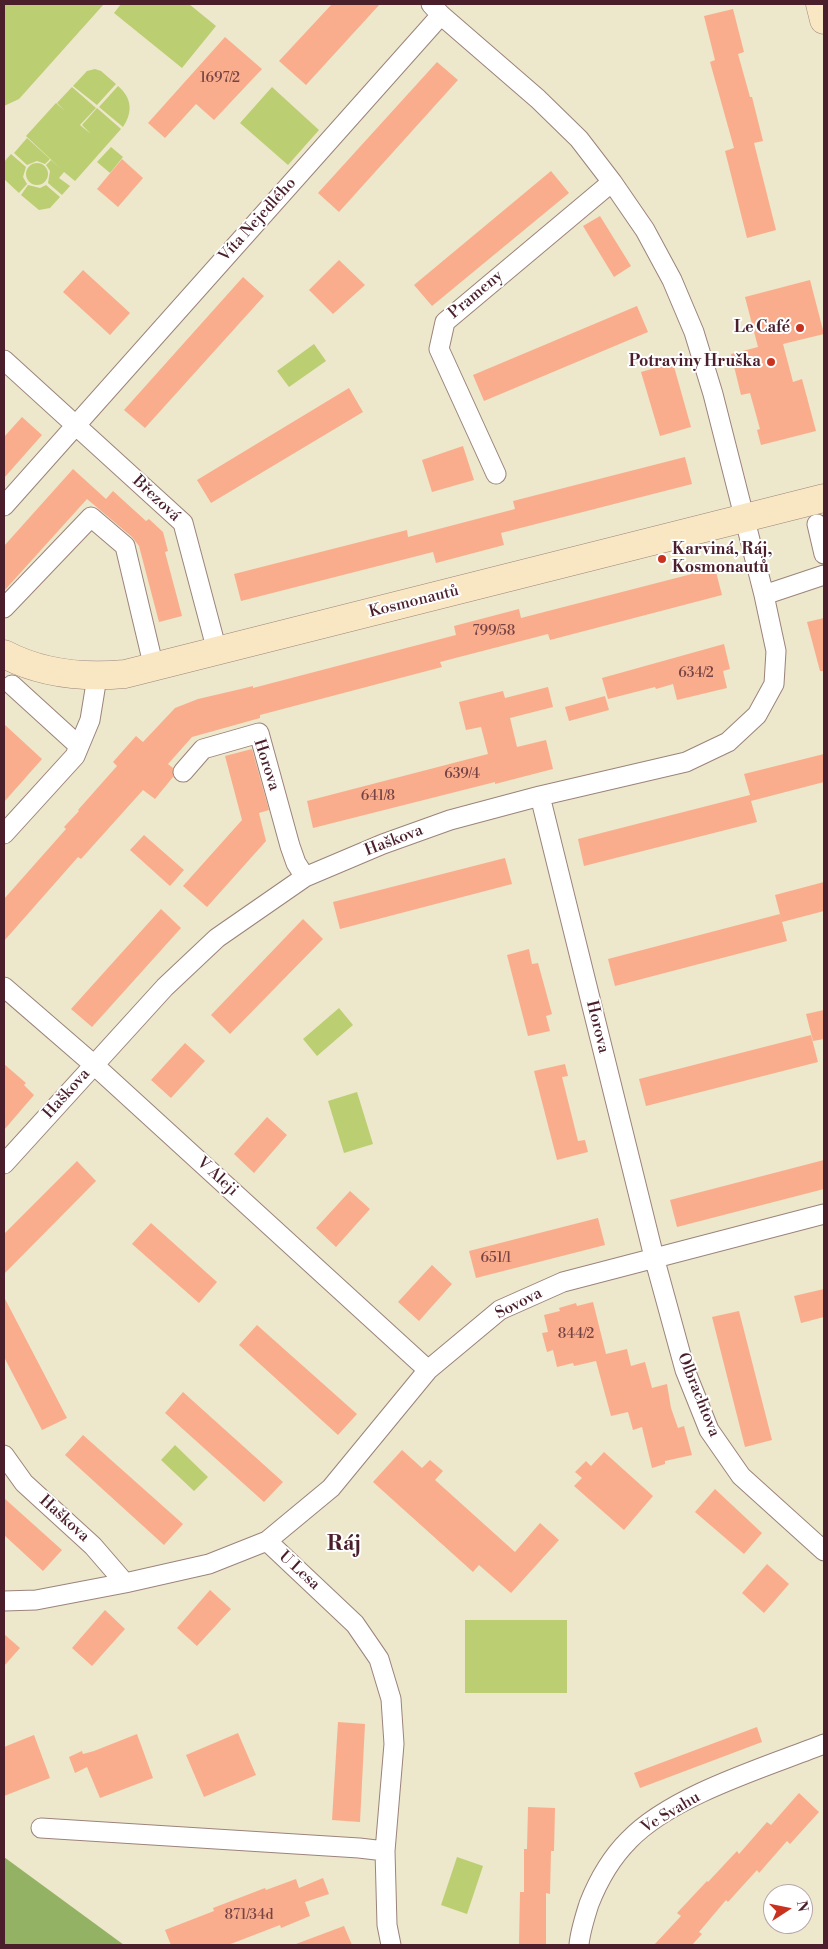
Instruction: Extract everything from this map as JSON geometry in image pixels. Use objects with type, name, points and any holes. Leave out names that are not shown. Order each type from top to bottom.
[{"type":"street","points":[[820,4],[824,20]]},
{"type":"street","points":[[436,9],[538,99],[578,139],[612,182],[645,230],[672,280],[694,332],[713,394],[744,519]]},
{"type":"street","name":"Víta Nejedlého","points":[[76,426],[436,9]]},
{"type":"street","name":"Prameny","points":[[496,474],[439,349],[445,322],[612,182]]},
{"type":"street","name":"Březová","points":[[4,360],[183,523],[217,651]]},
{"type":"street","points":[[4,506],[76,426]]},
{"type":"street","points":[[821,511],[824,554]]},
{"type":"street","name":"Kosmonautů","points":[[4,654],[52,672],[97,677],[125,674],[744,519],[821,511]]},
{"type":"street","points":[[4,608],[91,517],[125,546],[154,668]]},
{"type":"street","name":"Haškova","points":[[4,1164],[164,987],[217,938],[305,876],[383,844],[450,820],[540,796],[686,762],[728,742],[757,715],[774,684],[776,651],[764,595],[744,519]]},
{"type":"street","points":[[764,595],[824,575]]},
{"type":"street","points":[[4,834],[75,756],[90,720],[97,677]]},
{"type":"street","points":[[12,685],[79,746]]},
{"type":"street","name":"Horova","points":[[182,772],[203,749],[259,733],[296,863],[305,876]]},
{"type":"street","name":"Horova","points":[[540,796],[654,1257]]},
{"type":"street","name":"V Aleji","points":[[4,987],[93,1064],[428,1370]]},
{"type":"street","name":"Sovova","points":[[267,1541],[331,1488],[428,1370],[500,1310],[563,1282],[824,1214]]},
{"type":"street","name":"Olbrachtova","points":[[654,1257],[685,1370],[709,1430],[741,1476],[824,1551]]},
{"type":"street","name":"Haškova","points":[[4,1455],[24,1483],[93,1546],[125,1583]]},
{"type":"street","name":"U Lesa","points":[[4,1601],[36,1600],[125,1583],[208,1564],[267,1541],[355,1624],[379,1659],[391,1698],[394,1744],[385,1851],[387,1925],[391,1945]]},
{"type":"street","name":"Ve Svahu","points":[[579,1945],[596,1886],[629,1839],[652,1820],[716,1786],[824,1744]]},
{"type":"street","points":[[41,1828],[385,1851]]},
{"type":"green space","points":[[4,4],[104,4],[19,99],[4,106]]},
{"type":"green space","points":[[121,4],[189,4],[216,26],[182,68],[114,13]]},
{"type":"green space","points":[[95,69],[101,71],[116,84],[97,105],[73,86],[87,71]]},
{"type":"green space","points":[[118,86],[126,95],[130,105],[130,111],[123,127],[99,107]]},
{"type":"green space","points":[[72,87],[96,108],[80,125],[91,134],[82,125],[97,108],[121,129],[75,181],[64,172],[59,178],[70,186],[62,195],[48,183],[50,171],[46,165],[51,160],[60,168],[26,136],[56,103],[65,111],[57,103]]},
{"type":"green space","points":[[272,87],[319,130],[288,165],[240,123]]},
{"type":"green space","points":[[27,138],[50,159],[45,164],[37,161],[27,165],[14,153]]},
{"type":"green space","points":[[111,147],[123,157],[110,173],[97,162]]},
{"type":"green space","points":[[11,154],[26,167],[23,177],[27,184],[19,193],[4,179],[4,162]]},
{"type":"green space","points":[[37,163],[45,166],[48,174],[45,182],[37,185],[29,182],[26,174],[29,166]]},
{"type":"green space","points":[[28,185],[40,188],[46,185],[60,197],[50,208],[39,210],[21,195]]},
{"type":"green space","points":[[314,344],[326,361],[289,387],[277,371]]},
{"type":"green space","points":[[339,1008],[353,1025],[317,1056],[303,1039]]},
{"type":"green space","points":[[357,1092],[373,1144],[344,1153],[328,1101]]},
{"type":"green space","points":[[175,1445],[208,1477],[194,1491],[161,1460]]},
{"type":"green space","points":[[465,1620],[567,1620],[567,1693],[465,1693]]},
{"type":"green space","points":[[4,1857],[124,1945],[4,1945]]},
{"type":"green space","points":[[457,1857],[483,1866],[467,1914],[441,1905]]},
{"type":"building","points":[[332,4],[380,4],[306,85],[279,61]]},
{"type":"building","points":[[733,9],[744,52],[738,54],[750,97],[752,97],[763,141],[754,143],[776,230],[747,238],[725,151],[734,148],[710,62],[715,60],[704,16]]},
{"type":"building","points":[[225,37],[262,69],[214,120],[196,104],[165,138],[148,123]]},
{"type":"building","points":[[437,62],[458,80],[339,212],[318,193]]},
{"type":"building","points":[[122,159],[143,178],[118,207],[97,189]]},
{"type":"building","points":[[551,171],[569,193],[432,306],[414,285]]},
{"type":"building","points":[[600,216],[631,266],[614,277],[583,226]]},
{"type":"building","points":[[339,260],[365,285],[333,314],[309,290]]},
{"type":"building","points":[[83,270],[130,313],[110,335],[63,292]]},
{"type":"building","points":[[243,277],[264,296],[145,428],[124,410]]},
{"type":"building","points":[[810,280],[824,334],[783,344],[793,382],[802,379],[816,431],[761,445],[757,430],[760,429],[750,393],[741,395],[731,354],[758,347],[745,297]]},
{"type":"building","points":[[637,306],[648,332],[484,401],[473,375]]},
{"type":"building","points":[[673,363],[691,427],[660,436],[641,372]]},
{"type":"building","points":[[349,388],[363,412],[211,503],[197,480]]},
{"type":"building","points":[[22,417],[42,435],[4,478],[4,437]]},
{"type":"building","points":[[463,446],[474,480],[432,492],[422,460]]},
{"type":"building","points":[[685,457],[692,484],[501,533],[504,545],[436,563],[433,552],[241,601],[234,574],[407,530],[408,537],[515,509],[513,501]]},
{"type":"building","points":[[73,469],[106,499],[113,491],[146,521],[149,519],[163,532],[168,551],[165,552],[182,616],[159,622],[139,546],[132,537],[87,499],[4,591],[4,546]]},
{"type":"building","points":[[715,568],[722,595],[550,640],[548,634],[440,662],[442,667],[260,715],[260,718],[192,737],[168,764],[173,768],[173,777],[155,799],[143,790],[81,859],[78,857],[4,941],[4,899],[66,829],[64,827],[117,766],[113,762],[136,736],[143,742],[175,708],[198,699],[253,686],[253,688],[456,635],[454,626],[519,609],[521,618]]},
{"type":"building","points":[[824,618],[824,671],[820,671],[807,622]]},
{"type":"building","points":[[724,644],[730,669],[723,671],[727,688],[677,700],[673,684],[608,699],[602,678]]},
{"type":"building","points":[[548,687],[553,707],[510,718],[517,747],[546,740],[553,769],[313,828],[307,801],[488,754],[481,727],[466,730],[459,702],[503,691],[505,698]]},
{"type":"building","points":[[605,696],[609,710],[569,721],[565,707]]},
{"type":"building","points":[[4,724],[42,759],[4,802]]},
{"type":"building","points":[[252,749],[269,810],[259,813],[266,841],[207,907],[183,886],[242,820],[225,756]]},
{"type":"building","points":[[824,754],[824,782],[751,801],[757,822],[584,866],[578,839],[750,795],[744,774]]},
{"type":"building","points":[[144,835],[184,870],[170,886],[130,850]]},
{"type":"building","points":[[505,858],[512,884],[340,929],[333,902]]},
{"type":"building","points":[[824,882],[824,911],[782,922],[775,895]]},
{"type":"building","points":[[161,909],[181,928],[92,1027],[71,1009]]},
{"type":"building","points":[[780,914],[787,941],[615,986],[608,959]]},
{"type":"building","points":[[303,919],[323,939],[230,1034],[211,1015]]},
{"type":"building","points":[[529,949],[532,964],[538,963],[552,1014],[546,1016],[550,1031],[528,1036],[507,955]]},
{"type":"building","points":[[824,1010],[824,1039],[813,1041],[806,1014]]},
{"type":"building","points":[[811,1035],[818,1062],[646,1106],[639,1079]]},
{"type":"building","points":[[185,1043],[205,1061],[171,1098],[151,1080]]},
{"type":"building","points":[[4,1064],[26,1083],[24,1085],[34,1095],[4,1130]]},
{"type":"building","points":[[565,1064],[568,1076],[562,1077],[578,1141],[585,1140],[588,1152],[557,1160],[534,1071]]},
{"type":"building","points":[[267,1117],[287,1135],[254,1173],[234,1154]]},
{"type":"building","points":[[824,1160],[824,1189],[677,1227],[670,1200]]},
{"type":"building","points":[[77,1161],[96,1181],[4,1274],[4,1234]]},
{"type":"building","points":[[350,1191],[370,1209],[336,1247],[316,1228]]},
{"type":"building","points":[[598,1218],[605,1245],[476,1278],[469,1251]]},
{"type":"building","points":[[151,1223],[217,1282],[199,1303],[132,1244]]},
{"type":"building","points":[[432,1265],[452,1284],[419,1321],[398,1302]]},
{"type":"building","points":[[824,1289],[824,1317],[801,1323],[794,1296]]},
{"type":"building","points":[[4,1297],[67,1418],[42,1430],[4,1357]]},
{"type":"building","points":[[593,1302],[606,1354],[627,1349],[631,1366],[645,1362],[652,1388],[667,1384],[671,1408],[678,1428],[684,1426],[692,1455],[665,1461],[665,1464],[652,1468],[642,1427],[633,1430],[628,1412],[611,1416],[596,1361],[574,1366],[573,1363],[557,1367],[553,1350],[547,1352],[542,1333],[548,1332],[544,1315],[560,1311],[559,1308],[576,1303],[577,1306]]},
{"type":"building","points":[[739,1311],[772,1440],[745,1447],[712,1317]]},
{"type":"building","points":[[257,1325],[357,1414],[338,1435],[239,1345]]},
{"type":"building","points":[[183,1392],[283,1482],[264,1502],[165,1413]]},
{"type":"building","points":[[83,1435],[183,1524],[164,1545],[65,1455]]},
{"type":"building","points":[[402,1450],[422,1468],[430,1460],[443,1471],[435,1480],[515,1552],[540,1523],[559,1540],[511,1593],[479,1565],[473,1572],[373,1482]]},
{"type":"building","points":[[604,1452],[653,1496],[624,1530],[574,1486],[582,1478],[575,1472],[586,1461],[591,1466]]},
{"type":"building","points":[[715,1489],[762,1533],[744,1554],[695,1512]]},
{"type":"building","points":[[4,1498],[62,1550],[43,1571],[4,1535]]},
{"type":"building","points":[[767,1564],[789,1584],[764,1613],[742,1593]]},
{"type":"building","points":[[210,1590],[231,1609],[197,1646],[177,1628]]},
{"type":"building","points":[[105,1610],[125,1629],[92,1666],[72,1648]]},
{"type":"building","points":[[4,1634],[20,1648],[4,1666]]},
{"type":"building","points":[[338,1722],[365,1724],[360,1822],[332,1820]]},
{"type":"building","points":[[757,1727],[762,1742],[640,1788],[634,1773]]},
{"type":"building","points":[[238,1733],[256,1775],[204,1797],[186,1755]]},
{"type":"building","points":[[137,1734],[153,1778],[100,1798],[87,1767],[75,1773],[69,1757],[82,1751],[83,1754],[94,1751]]},
{"type":"building","points":[[34,1735],[50,1778],[4,1796],[4,1747]]},
{"type":"building","points":[[799,1793],[819,1812],[790,1844],[787,1841],[759,1873],[757,1870],[728,1902],[726,1900],[699,1932],[702,1934],[692,1945],[654,1945],[681,1916],[677,1913],[707,1881],[737,1851],[739,1854],[767,1822],[771,1825]]},
{"type":"building","points":[[528,1807],[555,1808],[550,1894],[546,1893],[546,1945],[519,1945],[520,1892],[524,1892],[524,1849],[527,1849]]},
{"type":"building","points":[[323,1878],[329,1894],[305,1902],[310,1916],[281,1928],[280,1925],[228,1945],[171,1945],[165,1930],[214,1911],[213,1908],[265,1888],[266,1890],[296,1879],[299,1888]]},
{"type":"building","points":[[344,1926],[352,1945],[296,1945],[296,1944]]},
{"type":"place","name":"Le Café","points":[[800,328]]},
{"type":"place","name":"Potraviny Hruška","points":[[771,362]]},
{"type":"place","name":"Karviná, Ráj, Kosmonautů","points":[[662,559]]},
{"type":"district","name":"Ráj","points":[[344,1545]]}]
